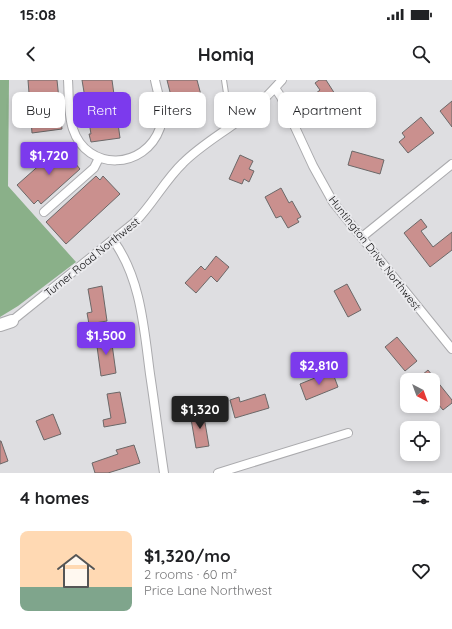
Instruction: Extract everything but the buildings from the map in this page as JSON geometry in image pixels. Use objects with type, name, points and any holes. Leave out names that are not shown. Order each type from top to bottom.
[{"type":"street","points":[[68,80],[73,129],[84,147],[99,158],[124,160],[135,157],[146,150],[154,141],[160,127],[162,116],[155,80]]},
{"type":"street","name":"Turner Road Northwest","points":[[270,93],[282,80]]},
{"type":"street","name":"Huntington Drive Northwest","points":[[275,88],[281,97],[313,166],[333,202],[452,349]]},
{"type":"street","name":"Turner Road Northwest","points":[[0,331],[6,323],[135,222],[143,214],[182,163],[208,142],[229,128]]},
{"type":"street","points":[[44,212],[94,168],[99,158]]},
{"type":"street","points":[[362,238],[452,164]]},
{"type":"street","points":[[113,240],[127,264],[134,281],[144,326],[164,473]]},
{"type":"street","points":[[218,473],[348,433]]},
{"type":"lane","points":[[224,80],[226,92]]},
{"type":"green space","points":[[0,80],[9,80],[8,186],[76,262],[18,306],[0,317]]}]
